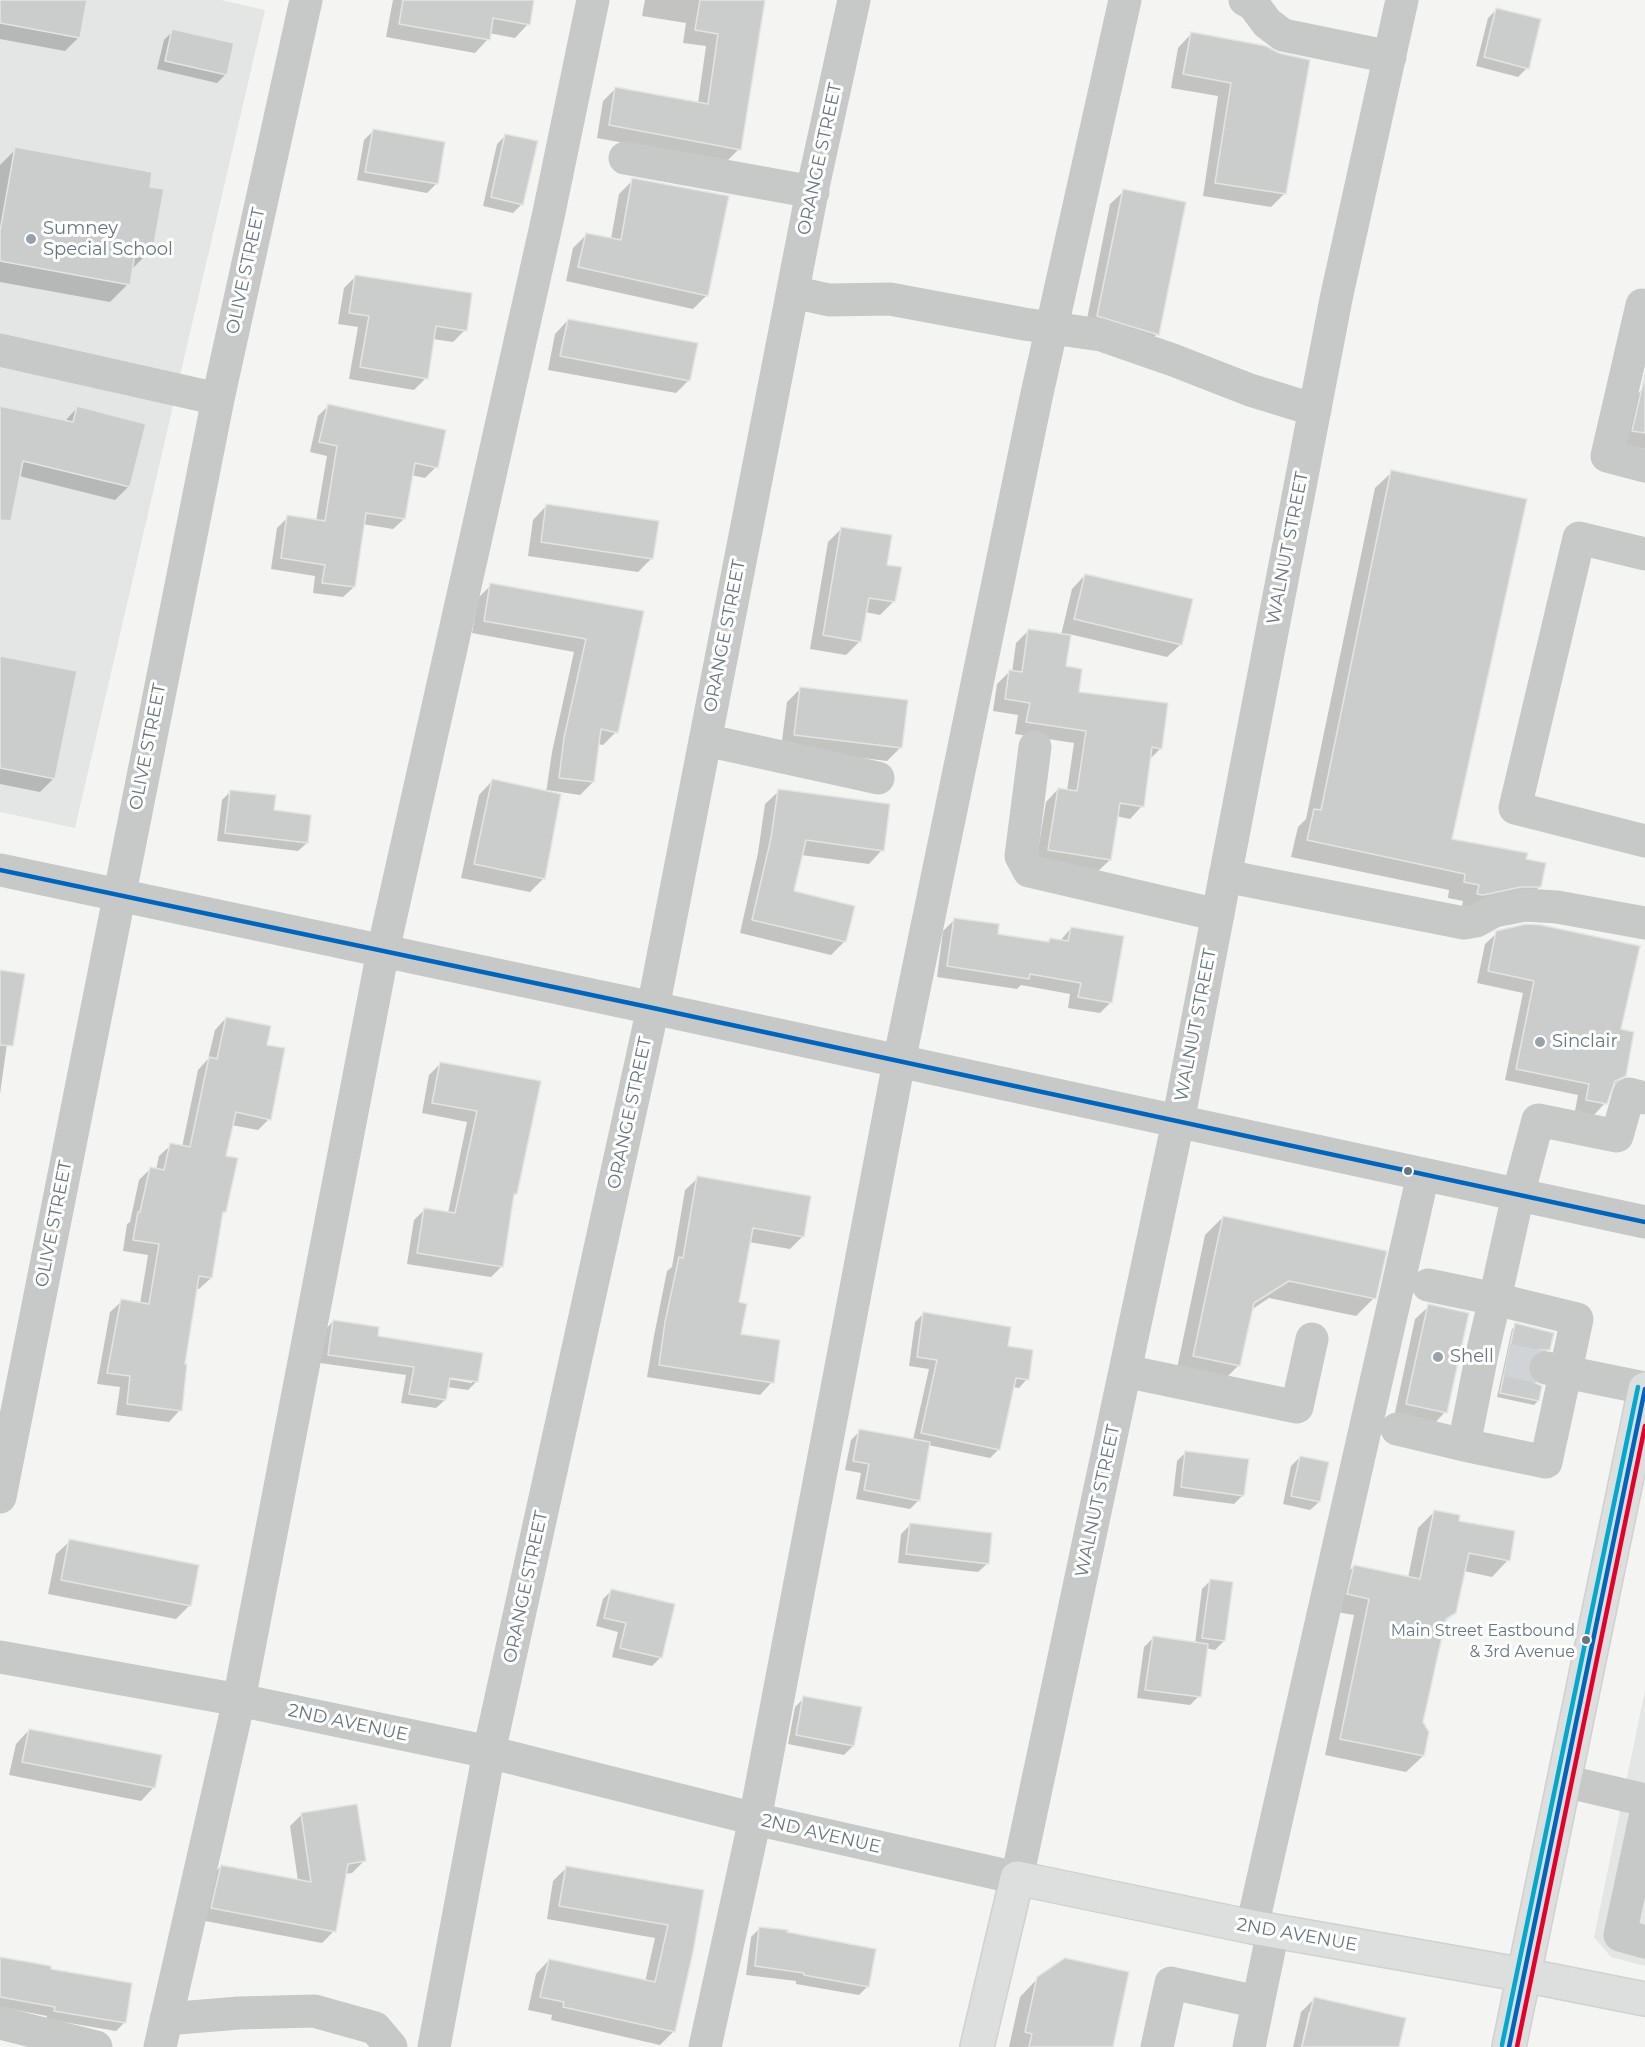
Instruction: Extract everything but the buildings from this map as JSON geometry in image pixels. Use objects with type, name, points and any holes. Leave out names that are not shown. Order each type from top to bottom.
[{"type":"main road","points":[[1509,2047],[1564,1781],[1638,1460],[1645,1389]]},
{"type":"main road","name":"2ND AVENUE","points":[[1017,1878],[1263,1929],[1645,1999]]},
{"type":"main road","name":"WALNUT STREET","points":[[977,2047],[1017,1878]]},
{"type":"street","name":"OLIVE STREET","points":[[0,1497],[218,399],[306,0]]},
{"type":"street","points":[[391,2047],[375,2028],[314,2011],[239,2013],[163,2033],[239,1700],[384,951],[546,228],[593,0]]},
{"type":"street","name":"ORANGE STREET","points":[[434,2047],[489,1752],[653,1008],[793,292],[854,0]]},
{"type":"street","points":[[705,2047],[755,1819],[899,1062],[1052,328],[1125,0]]},
{"type":"street","points":[[1245,0],[1253,4],[1267,23],[1283,35],[1390,57]]},
{"type":"street","name":"WALNUT STREET","points":[[1017,1878],[1178,1122],[1336,299],[1402,0]]},
{"type":"street","points":[[625,158],[813,192]]},
{"type":"street","points":[[793,292],[829,300],[890,299],[1101,335],[1250,390],[1315,410]]},
{"type":"street","points":[[1642,305],[1638,359],[1607,456],[1645,466]]},
{"type":"street","points":[[0,350],[218,399]]},
{"type":"street","points":[[1645,554],[1579,538],[1515,808],[1645,840]]},
{"type":"street","points":[[705,740],[878,778]]},
{"type":"street","points":[[1035,747],[1021,856],[1029,871],[1218,915]]},
{"type":"street","points":[[0,870],[1645,1222]]},
{"type":"street","points":[[1225,876],[1464,923],[1476,921],[1494,911],[1525,905],[1557,907],[1645,923]]},
{"type":"street","points":[[1464,1445],[1495,1357],[1495,1299],[1518,1195],[1538,1120],[1617,1136],[1629,1094],[1645,1098]]},
{"type":"street","points":[[1249,2047],[1258,2002],[1263,1929],[1423,1175]]},
{"type":"street","points":[[1397,1429],[1546,1462],[1556,1370],[1577,1318],[1428,1285]]},
{"type":"street","points":[[1125,1371],[1297,1407],[1312,1339]]},
{"type":"street","points":[[1556,1370],[1645,1389]]},
{"type":"street","name":"2ND AVENUE","points":[[0,1657],[239,1700],[489,1752],[755,1819],[1017,1878]]},
{"type":"street","points":[[1564,1781],[1645,1800]]},
{"type":"street","points":[[1645,1818],[1620,1935],[1645,1942]]},
{"type":"street","points":[[1157,2047],[1171,1983],[1258,2002]]},
{"type":"street","points":[[0,2023],[96,2047]]},
{"type":"shaded area","points":[[0,0],[221,0],[265,10],[75,828],[0,812]]},
{"type":"shaded area","points":[[1645,1690],[1645,1966],[1611,1957],[1594,1937]]},
{"type":"tunnel","points":[[1507,1360],[1546,1368]]},
{"type":"transit line","points":[[0,870],[1645,1222]]},
{"type":"transit line","points":[[1502,2045],[1638,1387]]},
{"type":"transit line","points":[[1509,2047],[1645,1389]]},
{"type":"transit line","points":[[1517,2047],[1645,1426]]},
{"type":"place","name":"Sumney Special School","points":[[31,239]]},
{"type":"place","name":"Sinclair","points":[[1540,1042]]},
{"type":"place","name":"Shell","points":[[1438,1357]]},
{"type":"place","name":"Main Street Eastbound & 3rd Avenue","points":[[1586,1640]]}]
